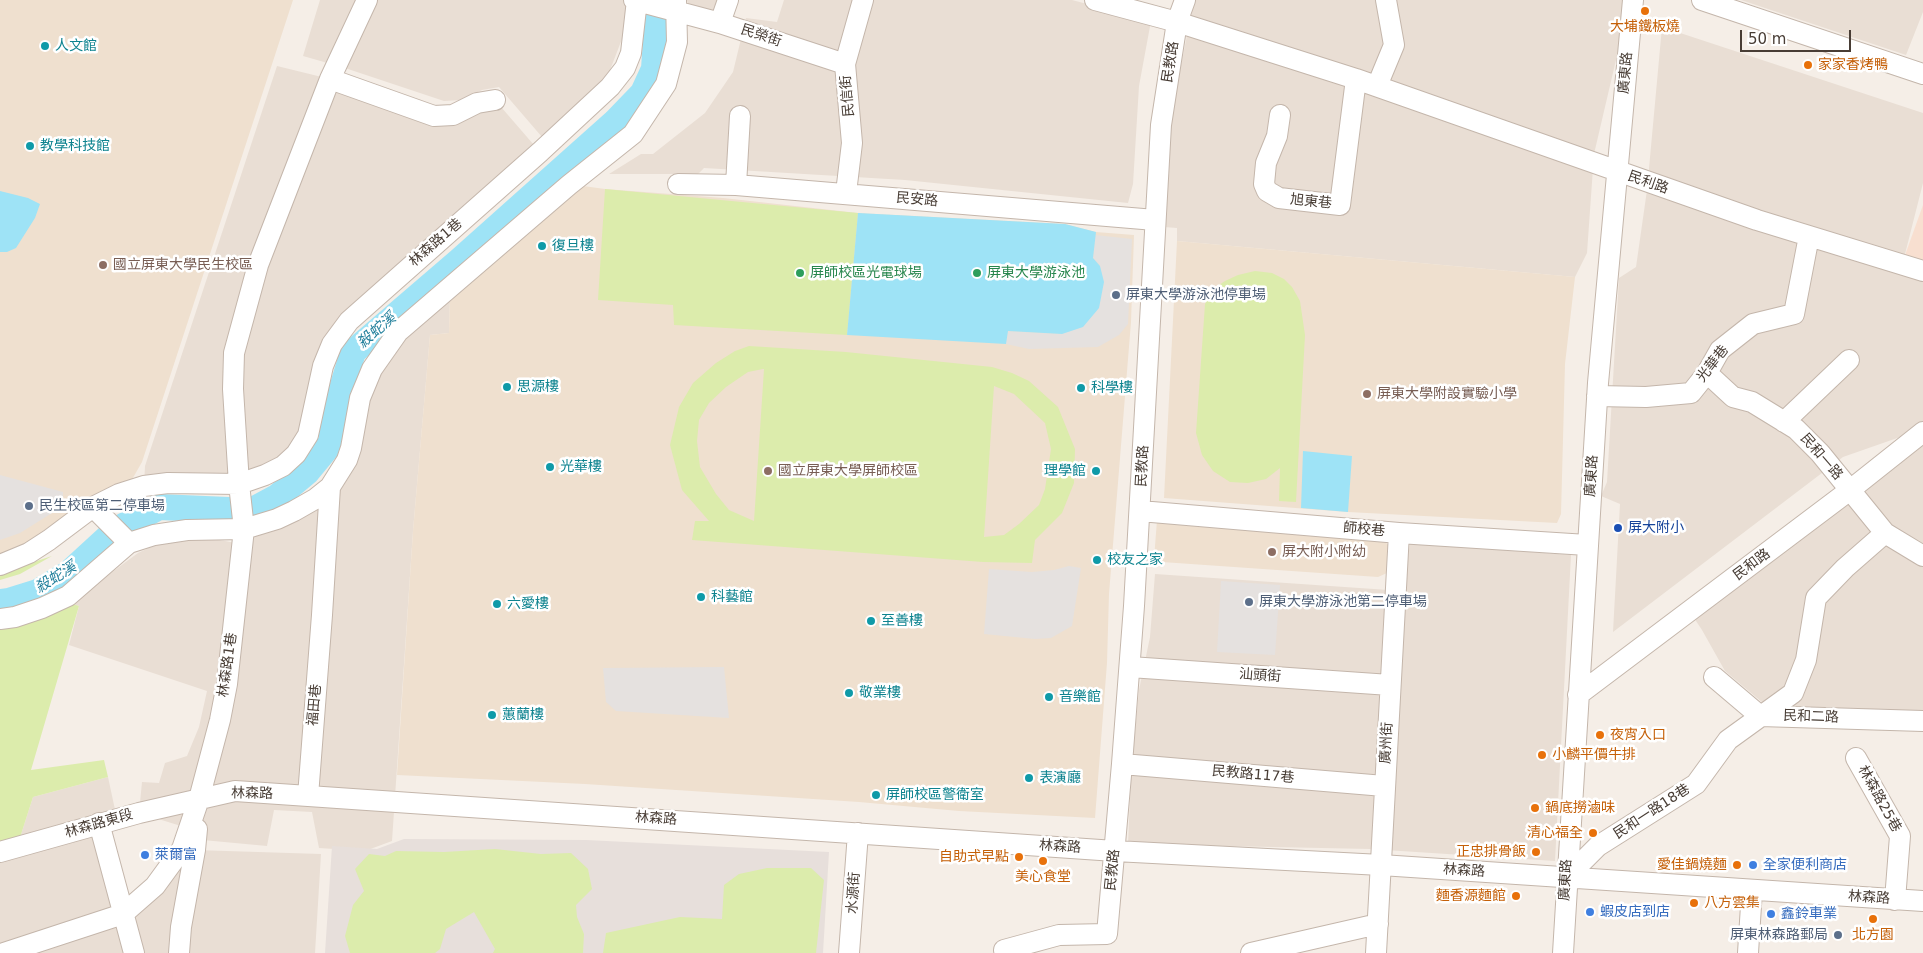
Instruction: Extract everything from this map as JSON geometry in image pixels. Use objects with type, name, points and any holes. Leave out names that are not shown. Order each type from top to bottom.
[{"type":"street","points":[[239,484],[233,389],[234,353],[258,265],[330,79],[367,0]]},
{"type":"street","name":"民榮街","points":[[636,0],[676,6],[720,23],[845,64]]},
{"type":"street","name":"林森路1巷","points":[[0,565],[36,549],[93,507],[119,494],[144,486],[168,483],[239,484],[265,475],[283,466],[296,454],[308,436],[323,366],[332,344],[349,321],[540,152],[610,87],[625,68],[631,52],[636,0]]},
{"type":"street","points":[[720,23],[728,0]]},
{"type":"street","name":"民信街","points":[[846,193],[852,143],[845,64],[863,0]]},
{"type":"street","points":[[1094,0],[1177,22],[1377,86],[1394,45],[1381,1]]},
{"type":"street","name":"民教路","points":[[1004,950],[1059,935],[1107,934],[1130,667],[1161,125],[1177,22],[1185,0]]},
{"type":"street","name":"廣東路","points":[[1563,953],[1587,544],[1598,396],[1633,0]]},
{"type":"street","points":[[1702,0],[1923,74]]},
{"type":"street","points":[[0,619],[15,617],[42,608],[68,596],[129,543],[154,535],[187,530],[244,529],[286,515],[315,499],[330,487],[347,460],[360,398],[372,369],[398,332],[568,185],[633,134],[666,84],[677,42],[676,6]]},
{"type":"street","points":[[330,79],[434,116],[453,116],[477,103],[495,100]]},
{"type":"street","name":"旭東巷","points":[[1280,115],[1277,136],[1266,163],[1264,184],[1267,191],[1278,198],[1340,205],[1356,79]]},
{"type":"street","name":"民利路","points":[[1377,86],[1617,173],[1757,220],[1921,267]]},
{"type":"street","points":[[736,185],[740,116]]},
{"type":"street","name":"民安路","points":[[678,184],[736,185],[846,193],[1155,220]]},
{"type":"street","name":"光華巷","points":[[1598,396],[1646,397],[1691,393],[1707,373],[1720,350],[1753,324],[1794,314],[1809,236]]},
{"type":"street","points":[[1784,422],[1849,360]]},
{"type":"street","name":"民和一路","points":[[1707,373],[1734,397],[1752,402],[1796,429],[1820,453],[1885,533],[1923,556]]},
{"type":"street","name":"民和路","points":[[1578,695],[1850,490],[1923,432]]},
{"type":"street","name":"林森路1巷","points":[[199,799],[220,720],[227,684],[244,529],[239,484]]},
{"type":"street","name":"福田巷","points":[[308,796],[330,487]]},
{"type":"street","points":[[93,507],[129,543]]},
{"type":"street","name":"師校巷","points":[[1140,511],[1399,533],[1587,544]]},
{"type":"street","name":"廣州街","points":[[1376,953],[1399,533]]},
{"type":"street","name":"民和一路18巷","points":[[1566,878],[1598,846],[1696,784],[1728,740],[1793,693],[1806,660],[1816,598],[1845,568],[1885,533]]},
{"type":"street","name":"汕頭街","points":[[1130,667],[1390,685]]},
{"type":"street","points":[[1714,677],[1760,716]]},
{"type":"street","name":"民和二路","points":[[1760,716],[1923,721]]},
{"type":"street","name":"林森路25巷","points":[[1856,758],[1900,836],[1895,900]]},
{"type":"street","name":"民教路117巷","points":[[1122,764],[1384,786]]},
{"type":"street","name":"林森路","points":[[199,799],[235,791],[1115,851],[1381,865],[1923,901]]},
{"type":"street","points":[[4,953],[122,914],[155,886],[182,849],[199,799]]},
{"type":"street","points":[[179,953],[181,927],[195,850],[199,799]]},
{"type":"street","name":"林森路東段","points":[[0,852],[99,823],[199,799]]},
{"type":"street","points":[[99,823],[134,953]]},
{"type":"street","name":"水源街","points":[[849,953],[858,833]]},
{"type":"street","points":[[1748,953],[1752,890]]},
{"type":"street","points":[[1251,953],[1378,924]]},
{"type":"shaded area","name":"國立屏東大學民生校區","points":[[0,0],[293,0],[142,462],[130,483],[46,534],[0,557]]},
{"type":"shaded area","points":[[320,0],[629,0],[625,31],[607,78],[542,137],[499,87],[482,90],[461,100],[444,101],[303,56]]},
{"type":"shaded area","points":[[687,0],[721,0],[715,13],[688,6]]},
{"type":"shaded area","points":[[784,0],[1072,0],[1151,21],[1139,86],[1133,184],[1128,203],[905,180],[704,168],[694,178],[680,174],[609,174],[641,154],[653,154],[705,113],[733,72],[746,18],[777,22]]},
{"type":"shaded area","points":[[1194,0],[1630,0],[1594,154],[1587,253],[1575,277],[1177,241],[1177,228],[1164,227],[1169,126]]},
{"type":"shaded area","points":[[1741,0],[1923,0],[1923,12],[1906,55]]},
{"type":"shaded area","points":[[1662,27],[1923,113],[1923,183],[1904,258],[1923,264],[1923,429],[1843,457],[1613,632],[1620,504],[1601,496],[1607,482],[1619,278],[1636,267],[1647,190]]},
{"type":"shaded area","points":[[277,66],[330,79],[434,116],[495,100],[540,152],[349,321],[308,435],[265,475],[144,486],[145,466]]},
{"type":"shaded area","name":"國立屏東大學屏師校區","points":[[576,185],[723,198],[858,213],[1065,224],[1096,232],[1134,235],[1131,322],[1109,594],[1107,663],[1095,818],[959,811],[859,802],[585,784],[397,775],[413,531],[430,335],[449,333],[450,298]]},
{"type":"shaded area","points":[[1923,205],[1923,264],[1904,258]]},
{"type":"shaded area","name":"屏東大學游泳池停車場","points":[[1095,235],[1132,239],[1128,324],[1119,335],[1098,347],[1029,349],[1006,344],[1007,331],[1062,334],[1100,266],[1093,258]]},
{"type":"shaded area","name":"屏東大學附設實驗小學","points":[[1177,241],[1575,277],[1565,364],[1561,514],[1557,523],[1348,512],[1164,498]]},
{"type":"shaded area","points":[[450,298],[449,333],[430,335],[413,531],[392,841],[365,851],[319,848],[312,812],[274,810],[267,846],[192,839],[181,826],[139,813],[142,782],[159,783],[165,763],[187,756],[199,727],[207,691],[69,645],[79,606],[70,603],[138,553],[173,536],[186,534],[236,543],[319,492],[334,472],[371,361]]},
{"type":"shaded area","points":[[1923,437],[1923,713],[1769,708],[1725,671],[1692,615]]},
{"type":"shaded area","name":"民生校區第二停車場","points":[[0,475],[63,492],[63,499],[52,513],[20,533],[0,540]]},
{"type":"shaded area","name":"屏大附小附幼","points":[[1157,520],[1382,538],[1389,546],[1387,573],[1378,577],[1162,562],[1154,559]]},
{"type":"shaded area","points":[[1410,543],[1571,555],[1555,861],[1370,849],[1128,844],[1131,775],[1139,690],[1150,637],[1155,574],[1403,591]]},
{"type":"shaded area","points":[[1069,566],[1081,568],[1072,626],[1051,638],[1035,639],[984,634],[989,569],[1032,572],[1054,570]]},
{"type":"shaded area","name":"屏東大學游泳池第二停車場","points":[[1221,581],[1280,585],[1275,655],[1217,652]]},
{"type":"shaded area","points":[[724,667],[729,718],[616,711],[606,702],[603,668]]},
{"type":"shaded area","points":[[108,777],[117,819],[100,823],[123,913],[195,850],[321,854],[315,953],[0,953],[0,841],[17,847],[33,797]]},
{"type":"shaded area","points":[[404,839],[586,840],[829,852],[823,953],[325,953],[332,846],[377,849]]},
{"type":"green space","points":[[605,189],[858,213],[847,335],[674,325],[673,305],[598,300]]},
{"type":"green space","points":[[1255,271],[1272,273],[1284,279],[1292,287],[1300,301],[1305,335],[1296,502],[1279,501],[1280,468],[1266,479],[1248,483],[1230,482],[1213,471],[1202,455],[1196,433],[1205,304],[1213,289],[1225,281],[1238,275]]},
{"type":"green space","points":[[749,346],[846,352],[992,367],[1029,381],[1058,407],[1075,449],[1074,483],[1062,513],[1035,540],[1032,563],[983,562],[692,540],[695,521],[709,521],[682,490],[670,445],[679,407],[693,383],[716,363],[735,351]],"holes":[[[764,369],[754,521],[729,510],[716,494],[700,467],[697,441],[699,420],[709,403],[726,387],[748,372]],[[994,386],[1014,394],[1045,423],[1051,449],[1045,489],[1039,505],[1004,535],[984,537]]]},
{"type":"green space","points":[[52,556],[20,574],[0,580],[0,573]]},
{"type":"green space","points":[[70,603],[79,606],[31,770],[104,760],[108,777],[33,797],[17,847],[0,841],[0,624]]},
{"type":"green space","points":[[495,849],[541,854],[571,853],[588,869],[592,889],[576,905],[577,917],[584,934],[583,953],[493,953],[495,949],[474,912],[446,929],[440,949],[435,953],[350,953],[345,936],[353,905],[364,891],[355,869],[369,854],[385,856],[396,851],[444,852]]},
{"type":"green space","points":[[767,868],[811,868],[824,880],[816,953],[603,953],[606,933],[680,917],[722,919],[724,885],[739,874]]},
{"type":"water","points":[[0,191],[28,198],[40,204],[35,218],[16,248],[7,252],[0,252]]},
{"type":"water","name":"屏東大學游泳池","points":[[858,213],[1065,224],[1096,232],[1093,258],[1100,266],[1104,282],[1099,308],[1083,327],[1062,334],[1008,331],[1006,344],[847,335]]},
{"type":"water","points":[[1303,451],[1352,456],[1348,512],[1301,508]]},
{"type":"waterway","name":"殺蛇溪","points":[[0,602],[38,592],[68,574],[116,530],[159,507],[251,511],[277,497],[307,472],[331,443],[334,415],[353,352],[459,261],[615,122],[643,93],[654,69],[658,0]]},
{"type":"place","name":"大埔鐵板燒","points":[[1645,11]]},
{"type":"place","name":"人文館","points":[[45,46]]},
{"type":"place","name":"家家香烤鴨","points":[[1808,65]]},
{"type":"place","name":"教學科技館","points":[[30,146]]},
{"type":"place","name":"復旦樓","points":[[542,246]]},
{"type":"place","name":"國立屏東大學民生校區","points":[[103,265]]},
{"type":"place","name":"屏師校區光電球場","points":[[800,273]]},
{"type":"place","name":"屏東大學游泳池","points":[[977,273]]},
{"type":"place","name":"屏東大學游泳池停車場","points":[[1116,295]]},
{"type":"place","name":"思源樓","points":[[507,387]]},
{"type":"place","name":"科學樓","points":[[1081,388]]},
{"type":"place","name":"屏東大學附設實驗小學","points":[[1367,394]]},
{"type":"place","name":"光華樓","points":[[550,467]]},
{"type":"place","name":"國立屏東大學屏師校區","points":[[768,471]]},
{"type":"place","name":"理學館","points":[[1096,471]]},
{"type":"place","name":"民生校區第二停車場","points":[[29,506]]},
{"type":"place","name":"屏大附小","points":[[1618,528]]},
{"type":"place","name":"屏大附小附幼","points":[[1272,552]]},
{"type":"place","name":"校友之家","points":[[1097,560]]},
{"type":"place","name":"科藝館","points":[[701,597]]},
{"type":"place","name":"屏東大學游泳池第二停車場","points":[[1249,602]]},
{"type":"place","name":"六愛樓","points":[[497,604]]},
{"type":"place","name":"至善樓","points":[[871,621]]},
{"type":"place","name":"敬業樓","points":[[849,693]]},
{"type":"place","name":"音樂館","points":[[1049,697]]},
{"type":"place","name":"蕙蘭樓","points":[[492,715]]},
{"type":"place","name":"夜宵入口","points":[[1600,735]]},
{"type":"place","name":"小麟平價牛排","points":[[1542,755]]},
{"type":"place","name":"表演廳","points":[[1029,778]]},
{"type":"place","name":"屏師校區警衛室","points":[[876,795]]},
{"type":"place","name":"鍋底撈滷味","points":[[1535,808]]},
{"type":"place","name":"清心福全","points":[[1593,833]]},
{"type":"place","name":"正忠排骨飯","points":[[1536,852]]},
{"type":"place","name":"萊爾富","points":[[145,855]]},
{"type":"place","name":"自助式早點","points":[[1019,857]]},
{"type":"place","name":"美心食堂","points":[[1043,861]]},
{"type":"place","name":"愛佳鍋燒麵","points":[[1737,865]]},
{"type":"place","name":"全家便利商店","points":[[1753,865]]},
{"type":"place","name":"麵香源麵館","points":[[1516,896]]},
{"type":"place","name":"八方雲集","points":[[1694,903]]},
{"type":"place","name":"蝦皮店到店","points":[[1590,912]]},
{"type":"place","name":"鑫鈴車業","points":[[1771,914]]},
{"type":"place","name":"北方園","points":[[1873,919]]},
{"type":"place","name":"屏東林森路郵局","points":[[1838,935]]}]
